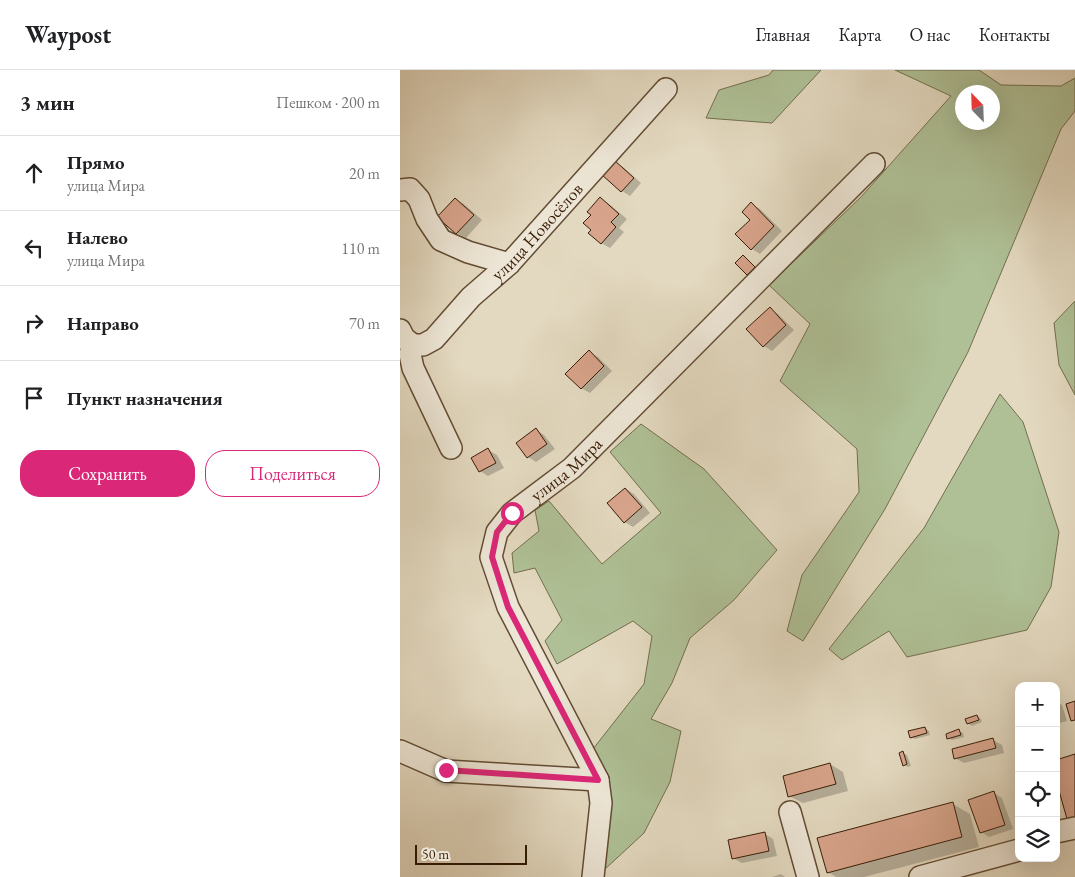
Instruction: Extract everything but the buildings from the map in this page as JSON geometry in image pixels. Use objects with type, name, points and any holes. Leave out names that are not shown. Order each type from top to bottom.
[{"type":"street","name":"улица Новосёлов","points":[[406,337],[423,345],[434,339],[471,297],[509,264],[666,89]]},
{"type":"street","name":"улица Мира","points":[[593,877],[601,803],[598,780],[508,607],[492,557],[497,532],[512,513],[572,468],[874,164]]},
{"type":"street","points":[[400,190],[410,189],[419,199],[427,219],[441,240],[468,252],[509,264]]},
{"type":"street","points":[[406,337],[413,368],[450,448]]},
{"type":"street","points":[[400,751],[446,770],[598,780]]},
{"type":"street","points":[[790,812],[808,877]]},
{"type":"street","points":[[1060,831],[1075,828]]},
{"type":"street","points":[[920,877],[1015,851]]},
{"type":"green space","points":[[773,70],[821,70],[772,123],[706,118],[719,90],[769,75]]},
{"type":"green space","points":[[895,70],[979,70],[1001,85],[1061,86],[1075,78],[1075,111],[1061,129],[968,352],[885,509],[803,641],[787,631],[802,575],[859,492],[857,449],[780,381],[810,324],[769,285],[861,197],[951,96]]},
{"type":"green space","points":[[1075,301],[1075,395],[1059,365],[1054,323]]},
{"type":"green space","points":[[1000,394],[1023,422],[1059,532],[1051,587],[1027,630],[907,657],[889,631],[842,660],[829,649],[924,528]]},
{"type":"green space","points":[[641,424],[704,469],[777,550],[734,600],[690,638],[672,683],[651,719],[681,731],[670,782],[644,833],[604,870],[593,749],[644,684],[652,636],[633,621],[557,664],[545,641],[562,620],[535,568],[514,573],[512,553],[539,531],[535,510],[549,501],[602,564],[661,513],[610,452]]},
{"type":"route","points":[[446,770],[598,780],[508,607],[492,557],[497,532],[512,513]]}]
